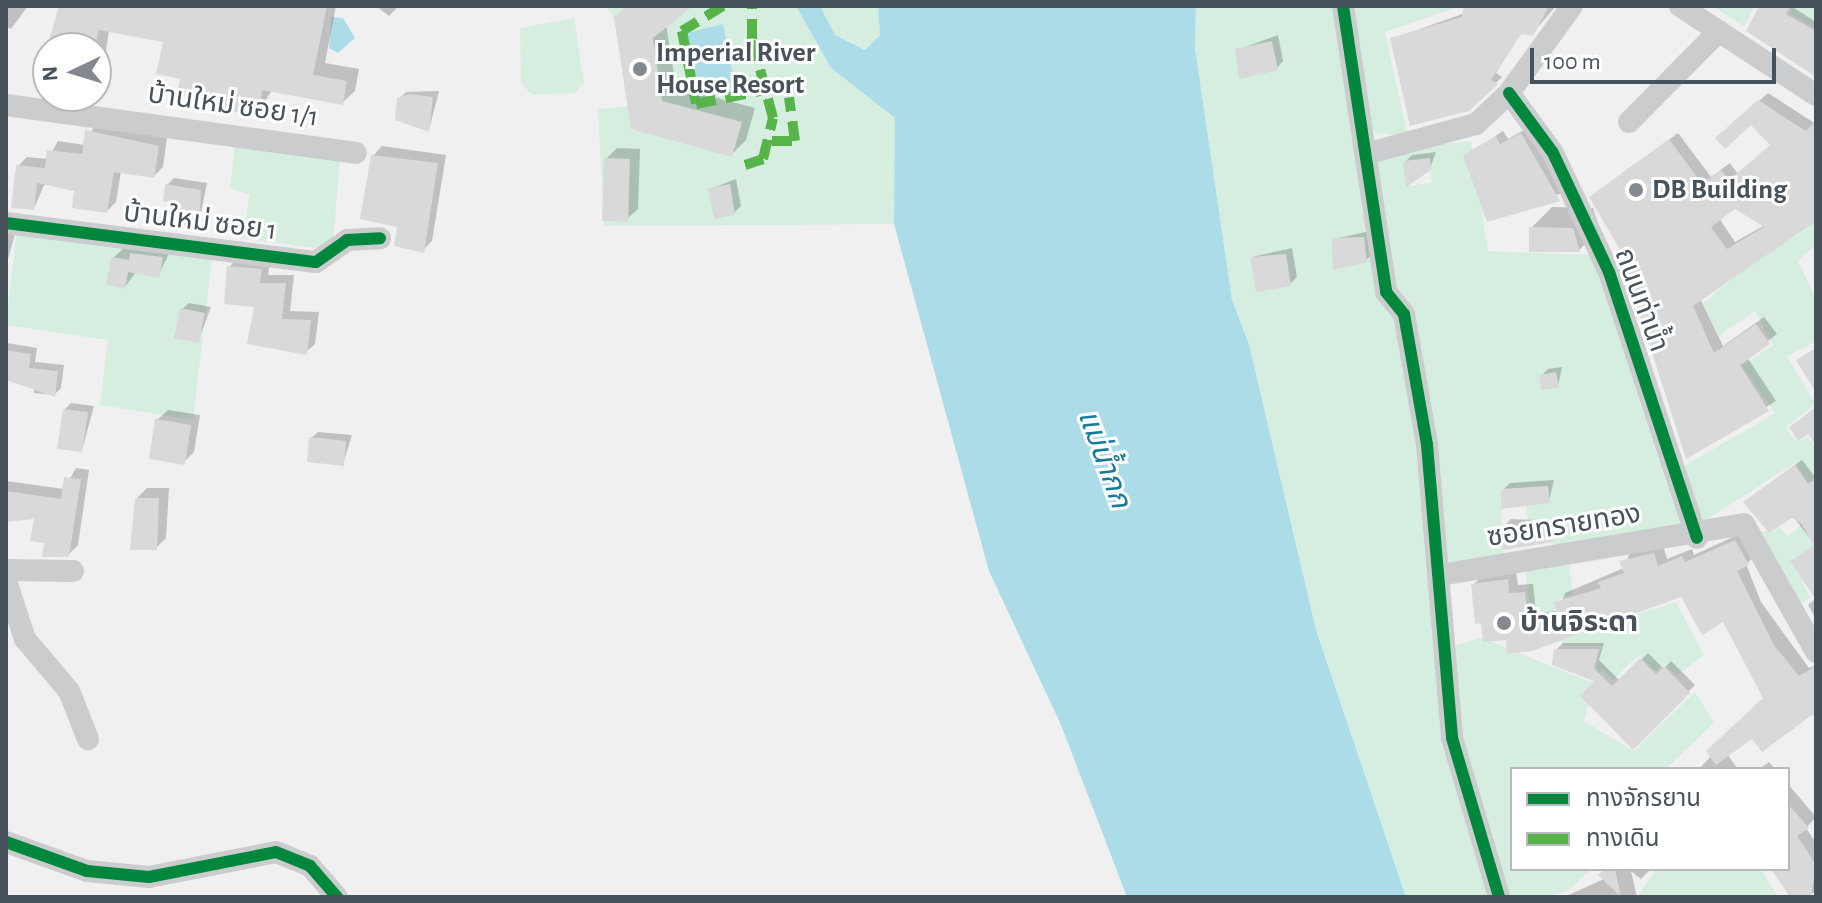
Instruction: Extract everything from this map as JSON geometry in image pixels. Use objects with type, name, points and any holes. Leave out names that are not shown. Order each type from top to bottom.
[{"type":"street","points":[[1343,6],[1369,153],[1386,292],[1404,314],[1427,445],[1440,575],[1438,632],[1452,738],[1499,897]]},
{"type":"street","points":[[1369,153],[1476,124],[1509,93],[1572,6]]},
{"type":"street","points":[[1680,6],[1816,95]]},
{"type":"street","points":[[1629,122],[1719,31]]},
{"type":"street","name":"ถนนท่าน้ำ","points":[[1509,93],[1553,153],[1609,272],[1697,538]]},
{"type":"street","name":"บ้านใหม่ ซอย 1/1","points":[[6,105],[356,153]]},
{"type":"street","name":"บ้านใหม่ ซอย 1","points":[[6,223],[316,262],[347,240],[380,238]]},
{"type":"street","points":[[1697,538],[1744,524],[1816,652]]},
{"type":"street","name":"ซอยทรายทอง","points":[[1440,575],[1697,538]]},
{"type":"street","points":[[6,570],[73,571]]},
{"type":"street","points":[[6,581],[25,639],[69,691],[88,739]]},
{"type":"street","points":[[6,842],[87,871],[149,877],[276,852],[310,866],[337,897]]},
{"type":"green space","points":[[605,6],[796,6],[831,68],[896,118],[894,224],[604,226],[598,109],[628,106],[614,17]]},
{"type":"green space","points":[[820,6],[878,6],[880,35],[865,50],[835,35]]},
{"type":"green space","points":[[1196,6],[1461,6],[1385,32],[1408,136],[1366,132],[1369,152],[1471,141],[1488,251],[1591,255],[1697,538],[1441,575],[1440,649],[1482,638],[1593,683],[1584,721],[1634,751],[1695,692],[1714,723],[1668,767],[1510,767],[1510,871],[1589,871],[1569,890],[1547,897],[1406,897],[1316,630],[1249,344],[1232,300],[1195,48]],"holes":[[[1429,158],[1432,183],[1406,186]],[[1548,487],[1549,503],[1526,506],[1529,526],[1552,527],[1554,548],[1503,554],[1501,489]]]},
{"type":"green space","points":[[1713,6],[1755,6],[1744,27]]},
{"type":"green space","points":[[1793,6],[1816,6],[1816,29],[1790,13]]},
{"type":"green space","points":[[574,18],[584,83],[574,93],[532,95],[521,83],[520,28]]},
{"type":"green space","points":[[235,142],[340,157],[333,244],[315,248],[242,238],[250,194],[230,189]]},
{"type":"green space","points":[[1816,210],[1816,244],[1798,261],[1816,298],[1816,341],[1787,357],[1816,404],[1786,427],[1797,442],[1808,437],[1816,448],[1816,476],[1808,482],[1795,463],[1697,526],[1679,469],[1775,413],[1742,366],[1773,345],[1755,311],[1719,336],[1703,303]]},
{"type":"green space","points":[[17,229],[213,250],[193,420],[100,405],[108,340],[6,325]]},
{"type":"green space","points":[[1801,525],[1805,531],[1816,525],[1816,570],[1801,580],[1811,598],[1800,603],[1759,532],[1781,528],[1788,536]]},
{"type":"green space","points":[[1569,564],[1573,594],[1559,599],[1554,615],[1531,617],[1525,570]]},
{"type":"green space","points":[[1676,602],[1704,655],[1677,675],[1663,665],[1655,671],[1639,655],[1613,680],[1603,670],[1594,678],[1602,646],[1562,646],[1563,636]]},
{"type":"green space","points":[[1656,871],[1762,871],[1778,897],[1636,897]]},
{"type":"water","name":"แม่น้ำกก","points":[[796,6],[820,6],[835,35],[865,50],[880,35],[878,6],[1196,6],[1195,48],[1232,300],[1249,344],[1316,630],[1406,897],[1127,897],[1061,725],[989,571],[894,224],[895,118],[831,68]]},
{"type":"water","points":[[332,17],[343,18],[355,38],[338,53],[329,48]]},
{"type":"water","points":[[723,24],[736,90],[697,98],[687,33]]},
{"type":"building","points":[[59,6],[327,6],[313,75],[347,81],[343,105],[262,90],[259,115],[219,110],[220,102],[177,93],[180,79],[156,74],[163,42],[98,30],[52,32]]},
{"type":"building","name":"Imperial River House Resort","points":[[629,6],[693,6],[653,38],[662,101],[742,122],[732,157],[631,129],[614,17]]},
{"type":"building","points":[[1464,6],[1549,6],[1533,36],[1521,34],[1491,80],[1498,84],[1469,111],[1410,126],[1390,38],[1462,17]]},
{"type":"building","points":[[1759,6],[1790,6],[1786,14],[1816,31],[1816,77],[1746,31]]},
{"type":"building","points":[[1272,41],[1278,70],[1239,79],[1235,49]]},
{"type":"building","points":[[410,94],[433,97],[429,132],[395,120],[397,98]]},
{"type":"building","points":[[1758,100],[1806,131],[1816,121],[1816,221],[1693,306],[1714,353],[1756,324],[1770,344],[1740,365],[1769,411],[1686,459],[1618,246],[1589,197],[1669,139],[1702,184],[1721,170],[1729,180],[1770,145],[1751,125],[1725,149],[1715,138]],"holes":[[[1735,209],[1764,227],[1727,249],[1711,227]]]},
{"type":"building","points":[[85,130],[159,146],[154,178],[114,172],[107,213],[72,208],[74,191],[37,183],[34,210],[11,208],[16,165],[45,168],[47,150],[82,154]]},
{"type":"building","points":[[1521,133],[1560,201],[1487,222],[1463,155],[1496,136],[1500,144]]},
{"type":"building","points":[[371,155],[438,163],[424,253],[394,246],[397,227],[360,219]]},
{"type":"building","points":[[604,158],[630,159],[628,222],[602,221]]},
{"type":"building","points":[[1430,158],[1431,170],[1406,187],[1403,161]]},
{"type":"building","points":[[165,184],[201,190],[199,230],[177,225],[181,205],[163,201]]},
{"type":"building","points":[[730,184],[735,215],[714,219],[708,188]]},
{"type":"building","points":[[1529,227],[1573,228],[1580,252],[1529,252]]},
{"type":"building","points":[[1364,237],[1367,262],[1333,270],[1332,238]]},
{"type":"building","points":[[130,253],[163,257],[159,278],[128,272],[125,289],[106,285],[111,257],[129,260]]},
{"type":"building","points":[[1286,254],[1291,286],[1256,292],[1250,257]]},
{"type":"building","points":[[227,266],[262,269],[260,283],[286,283],[282,319],[311,320],[307,355],[247,344],[254,307],[224,304]]},
{"type":"building","points":[[180,308],[205,313],[199,343],[174,338]]},
{"type":"building","points":[[1816,348],[1816,393],[1796,360]]},
{"type":"building","points":[[6,350],[31,354],[29,368],[58,371],[55,397],[6,380]]},
{"type":"building","points":[[1556,372],[1559,388],[1541,390],[1539,375]]},
{"type":"building","points":[[1816,407],[1816,446],[1808,434],[1798,441],[1789,427]]},
{"type":"building","points":[[63,409],[88,412],[82,452],[57,449]]},
{"type":"building","points":[[155,419],[191,425],[185,465],[149,459]]},
{"type":"building","points":[[309,437],[346,441],[344,466],[307,462]]},
{"type":"building","points":[[1795,465],[1808,484],[1816,479],[1816,600],[1790,561],[1814,546],[1801,523],[1792,518],[1769,533],[1743,502]]},
{"type":"building","points":[[64,477],[81,479],[69,557],[42,557],[44,543],[30,541],[34,519],[6,522],[6,491],[61,499]]},
{"type":"building","points":[[1548,486],[1550,503],[1501,509],[1501,489]]},
{"type":"building","points":[[135,498],[159,498],[157,550],[130,550]]},
{"type":"building","points":[[1502,525],[1552,527],[1553,542],[1503,550]]},
{"type":"building","points":[[1735,540],[1749,565],[1737,571],[1774,645],[1799,676],[1816,666],[1816,712],[1762,752],[1752,739],[1716,765],[1706,751],[1763,698],[1723,622],[1702,635],[1681,597],[1532,651],[1507,654],[1506,640],[1483,642],[1481,623],[1475,624],[1471,584],[1508,579],[1509,593],[1525,592],[1528,621],[1559,618],[1554,602],[1601,588],[1598,582],[1624,573],[1619,561],[1654,553],[1658,566],[1682,556],[1685,562]]},
{"type":"building","points":[[1554,649],[1599,649],[1594,668],[1612,686],[1640,658],[1656,674],[1664,666],[1690,693],[1633,750],[1580,696],[1594,681],[1552,665]]},
{"type":"building","points":[[1790,806],[1809,828],[1797,836],[1816,865],[1811,897],[1790,897],[1772,871],[1790,871]]},
{"type":"building","points":[[1603,871],[1615,871],[1621,897],[1598,875]]},
{"type":"marked path","points":[[723,6],[682,31],[696,104],[769,89]]},
{"type":"marked path","points":[[745,165],[763,159],[773,118],[752,39],[752,6]]},
{"type":"marked path","points":[[772,141],[795,141],[789,97]]},
{"type":"cycle path","points":[[1343,6],[1386,292],[1404,314],[1427,445],[1452,738],[1499,897]]},
{"type":"cycle path","points":[[1509,93],[1553,153],[1609,272],[1697,538]]},
{"type":"cycle path","points":[[6,223],[316,262],[347,240],[380,238]]},
{"type":"cycle path","points":[[6,842],[87,871],[149,877],[276,852],[310,866],[337,897]]},
{"type":"place","name":"Imperial River House Resort","points":[[640,69]]},
{"type":"place","name":"DB Building","points":[[1636,190]]},
{"type":"place","name":"บ้านจิระดา","points":[[1504,623]]}]
